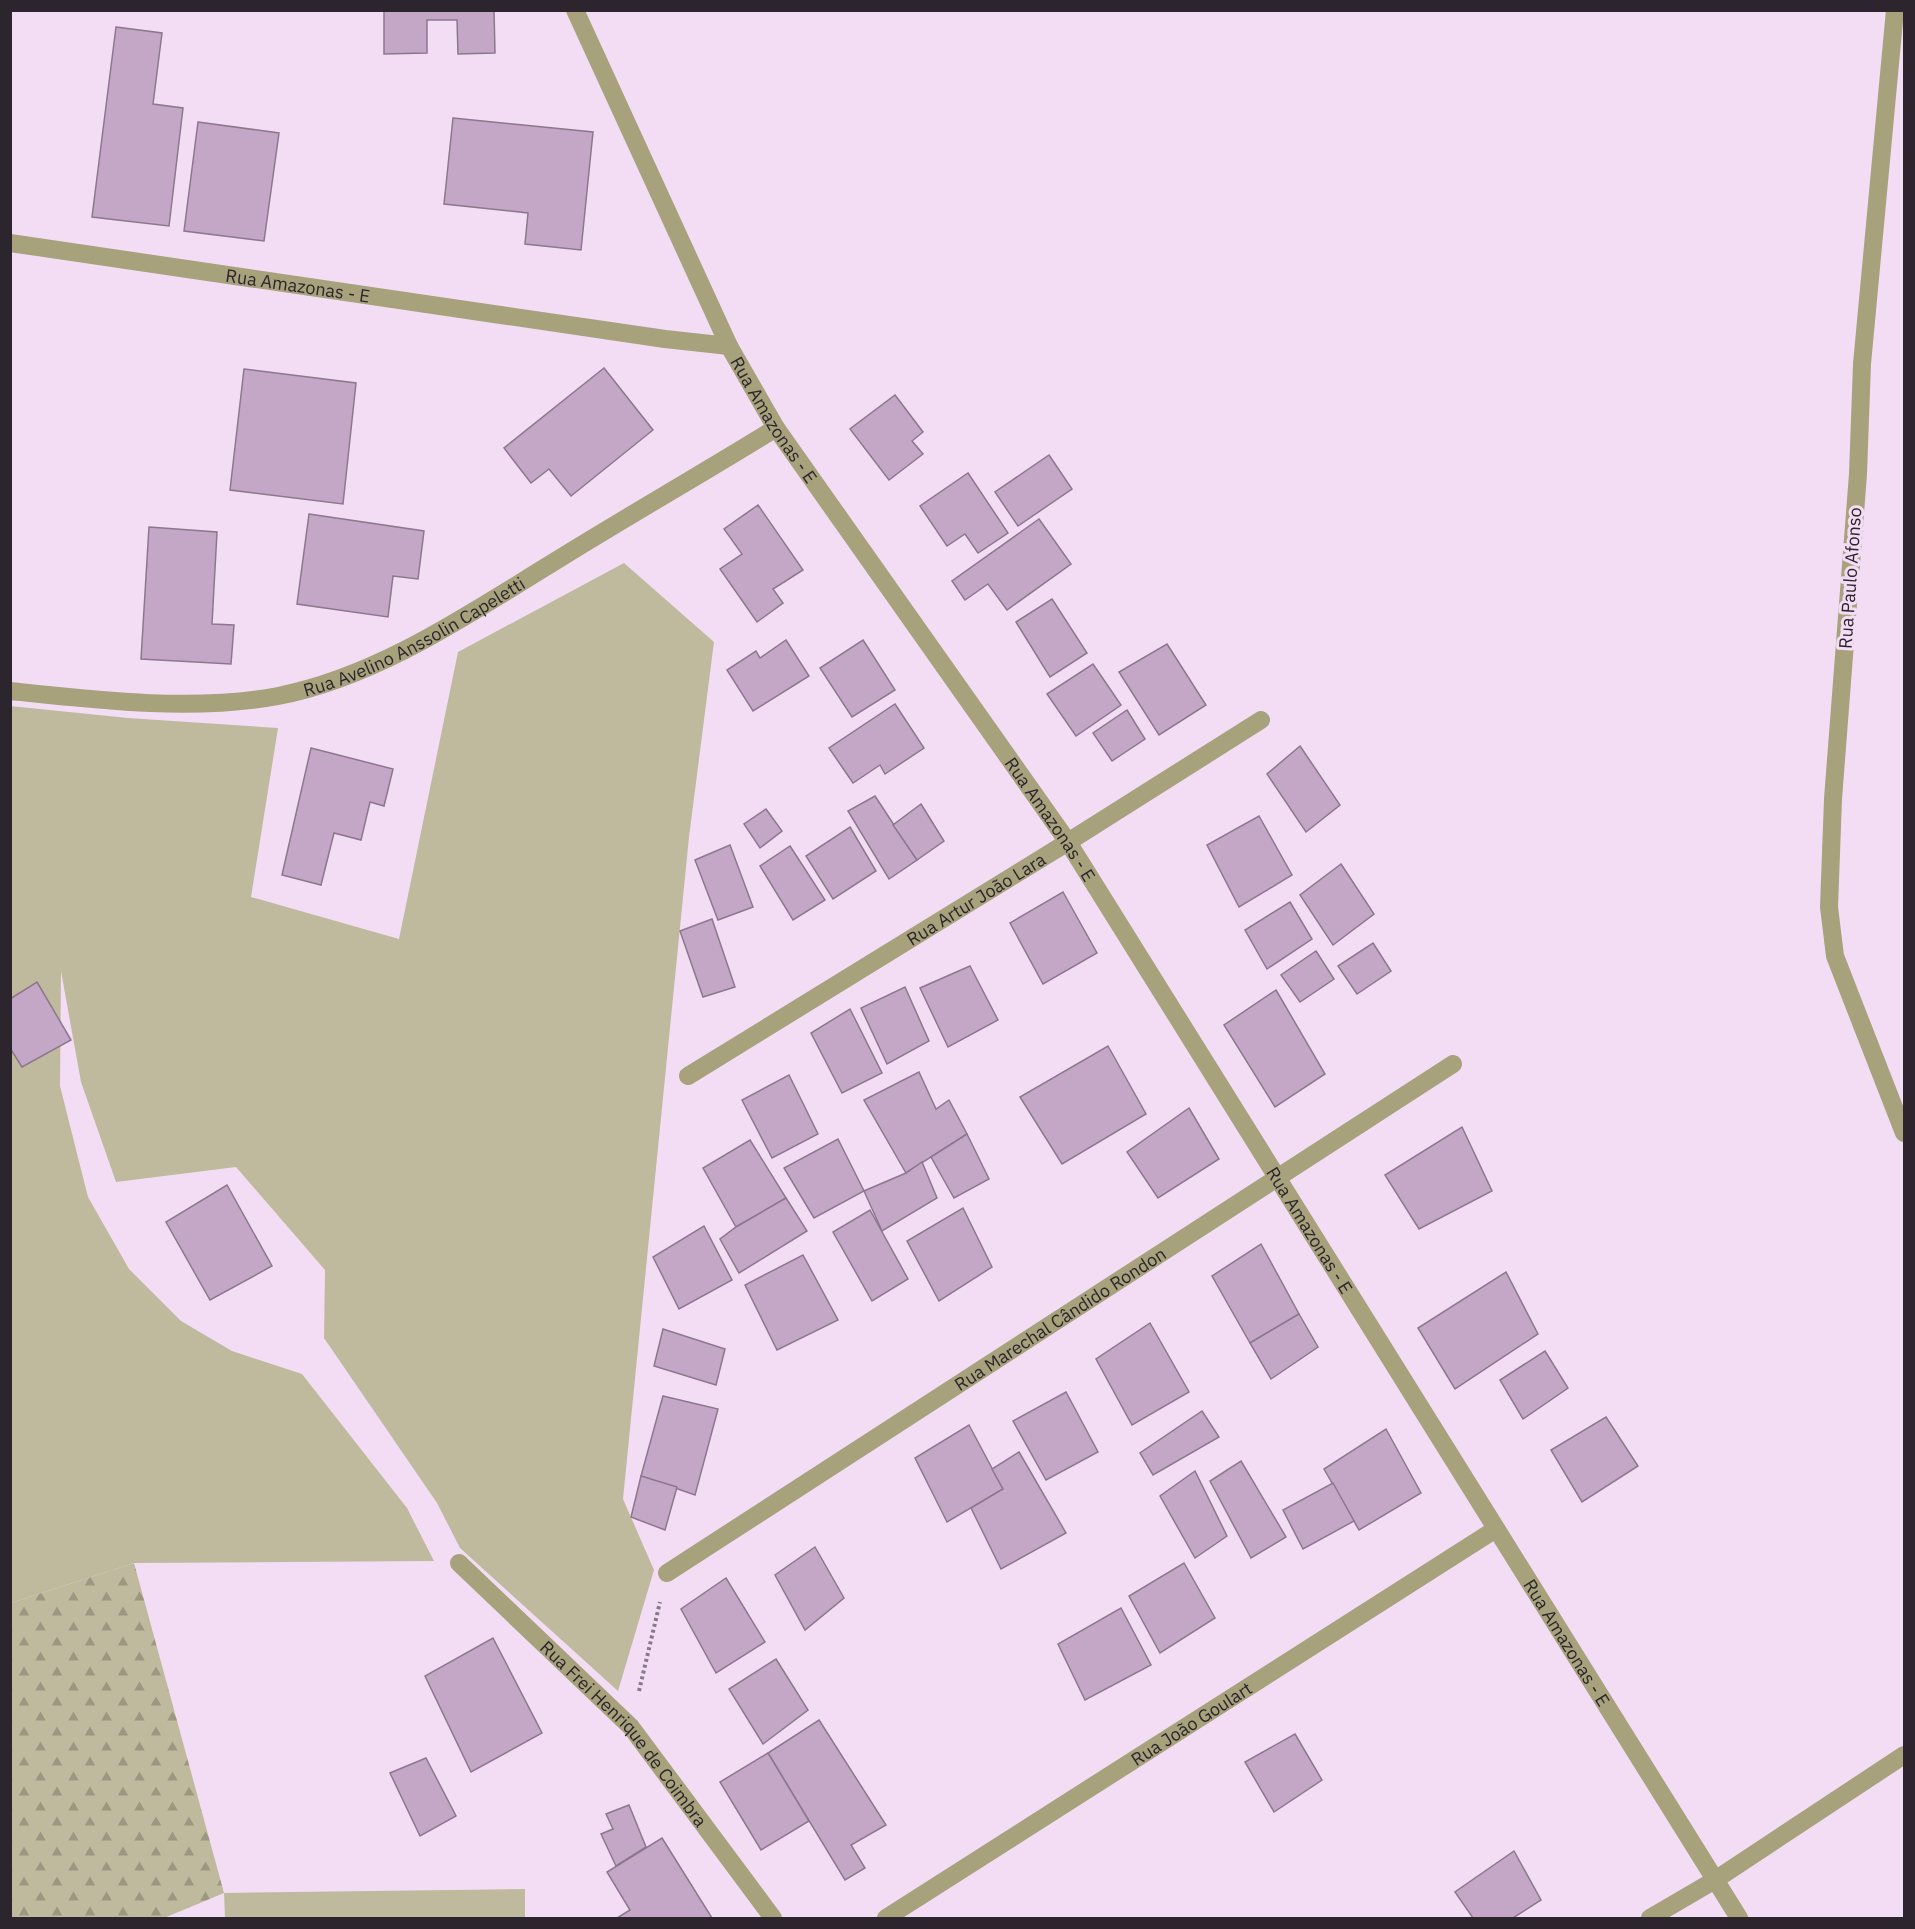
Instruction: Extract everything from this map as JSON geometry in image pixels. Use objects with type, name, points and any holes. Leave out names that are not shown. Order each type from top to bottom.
[{"type":"street","points":[[575,10],[729,346]]},
{"type":"street","name":"Rua Paulo Afonso","points":[[1895,10],[1862,364],[1858,474],[1833,799],[1829,907],[1835,956],[1905,1133]]},
{"type":"street","name":"Rua Amazonas - E","points":[[10,243],[653,338],[729,346],[776,428],[1068,842],[1739,1918]]},
{"type":"street","name":"Rua Avelino Anssolin Capeletti","points":[[10,691],[123,703],[225,702],[277,696],[340,679],[439,631],[776,428]]},
{"type":"street","name":"Rua Artur João Lara","points":[[688,1077],[1261,720]]},
{"type":"street","name":"Rua Marechal Cândido Rondon","points":[[667,1573],[1453,1064]]},
{"type":"street","name":"Rua João Goulart","points":[[886,1918],[1496,1529]]},
{"type":"street","name":"Rua Frei Henrique de Coimbra","points":[[459,1563],[631,1727],[773,1918]]},
{"type":"street","points":[[1650,1918],[1715,1880],[1905,1755]]},
{"type":"path","points":[[631,1727],[667,1573]]},
{"type":"green space","points":[[624,563],[714,642],[689,837],[623,1499],[654,1570],[618,1691],[460,1548],[437,1503],[324,1338],[325,1270],[236,1167],[116,1182],[81,1082],[61,971],[60,1086],[88,1197],[129,1269],[181,1321],[232,1351],[302,1374],[407,1508],[434,1561],[134,1563],[11,1603],[10,706],[128,718],[278,728],[251,897],[399,939],[458,652]]},
{"type":"green space","points":[[134,1563],[224,1893],[164,1918],[11,1918],[11,1603]]},
{"type":"green space","points":[[525,1889],[525,1918],[225,1918],[224,1893]]},
{"type":"building","points":[[384,10],[494,10],[495,53],[458,54],[457,20],[427,20],[427,53],[384,54]]},
{"type":"building","points":[[116,27],[162,33],[153,104],[183,108],[169,226],[92,217]]},
{"type":"building","points":[[453,118],[593,132],[581,250],[525,244],[528,213],[444,204]]},
{"type":"building","points":[[198,122],[279,133],[264,241],[184,231]]},
{"type":"building","points":[[604,368],[653,430],[571,496],[549,469],[531,483],[504,448]]},
{"type":"building","points":[[244,369],[356,383],[343,504],[230,490]]},
{"type":"building","points":[[895,395],[923,432],[912,441],[923,454],[889,480],[850,429]]},
{"type":"building","points":[[1049,455],[1072,489],[1018,526],[995,492]]},
{"type":"building","points":[[968,473],[1008,533],[978,553],[965,534],[947,546],[920,506]]},
{"type":"building","points":[[758,505],[803,570],[773,589],[783,603],[757,622],[720,569],[742,554],[724,529]]},
{"type":"building","points":[[309,514],[424,531],[418,579],[393,576],[388,617],[297,604]]},
{"type":"building","points":[[1039,519],[1071,564],[1007,610],[988,584],[965,600],[952,581]]},
{"type":"building","points":[[149,527],[217,532],[212,624],[234,625],[231,664],[141,659]]},
{"type":"building","points":[[1052,599],[1087,653],[1050,677],[1016,622]]},
{"type":"building","points":[[786,640],[809,676],[753,711],[727,670],[756,651],[760,658]]},
{"type":"building","points":[[863,640],[895,690],[852,717],[820,668]]},
{"type":"building","points":[[1167,644],[1206,705],[1159,735],[1119,672]]},
{"type":"building","points":[[1093,664],[1121,705],[1076,736],[1047,694]]},
{"type":"building","points":[[895,704],[924,748],[885,774],[880,765],[853,783],[829,748]]},
{"type":"building","points":[[1127,710],[1145,739],[1112,761],[1093,733]]},
{"type":"building","points":[[1300,746],[1340,805],[1306,832],[1267,774]]},
{"type":"building","points":[[311,748],[393,769],[384,806],[370,802],[361,840],[334,833],[321,885],[282,875]]},
{"type":"building","points":[[875,796],[917,860],[889,879],[848,811]]},
{"type":"building","points":[[921,804],[944,841],[917,860],[893,825]]},
{"type":"building","points":[[766,809],[782,831],[760,848],[744,824]]},
{"type":"building","points":[[1259,816],[1292,875],[1239,907],[1207,845]]},
{"type":"building","points":[[850,827],[876,871],[833,899],[806,856]]},
{"type":"building","points":[[730,845],[753,907],[718,920],[695,860]]},
{"type":"building","points":[[790,846],[825,900],[793,920],[760,866]]},
{"type":"building","points":[[1341,864],[1374,914],[1333,945],[1300,895]]},
{"type":"building","points":[[1063,892],[1097,953],[1043,984],[1010,923]]},
{"type":"building","points":[[1290,902],[1312,939],[1267,969],[1245,930]]},
{"type":"building","points":[[712,919],[735,987],[703,997],[680,931]]},
{"type":"building","points":[[1373,943],[1391,971],[1357,994],[1338,966]]},
{"type":"building","points":[[1316,951],[1334,979],[1300,1002],[1281,975]]},
{"type":"building","points":[[970,966],[998,1020],[948,1047],[920,988]]},
{"type":"building","points":[[37,982],[71,1040],[22,1067],[10,1048],[10,999]]},
{"type":"building","points":[[905,987],[929,1041],[887,1064],[861,1008]]},
{"type":"building","points":[[1276,990],[1325,1074],[1275,1107],[1224,1025]]},
{"type":"building","points":[[850,1009],[882,1073],[842,1093],[811,1033]]},
{"type":"building","points":[[1108,1046],[1146,1114],[1062,1164],[1020,1097]]},
{"type":"building","points":[[919,1072],[936,1109],[949,1100],[967,1134],[906,1173],[864,1100]]},
{"type":"building","points":[[789,1075],[818,1134],[772,1158],[742,1100]]},
{"type":"building","points":[[1189,1108],[1219,1159],[1158,1198],[1127,1152]]},
{"type":"building","points":[[1462,1127],[1492,1191],[1419,1229],[1385,1175]]},
{"type":"building","points":[[967,1134],[989,1179],[954,1198],[931,1157]]},
{"type":"building","points":[[838,1139],[864,1191],[814,1218],[784,1168]]},
{"type":"building","points":[[750,1140],[786,1198],[736,1227],[703,1168]]},
{"type":"building","points":[[922,1162],[937,1198],[882,1231],[864,1191],[906,1173]]},
{"type":"building","points":[[227,1185],[272,1266],[210,1300],[166,1222]]},
{"type":"building","points":[[786,1198],[807,1231],[739,1273],[720,1239]]},
{"type":"building","points":[[963,1208],[992,1267],[939,1301],[907,1241]]},
{"type":"building","points":[[870,1210],[908,1279],[872,1301],[833,1232]]},
{"type":"building","points":[[704,1226],[732,1280],[679,1309],[653,1257]]},
{"type":"building","points":[[1261,1244],[1299,1314],[1250,1343],[1212,1276]]},
{"type":"building","points":[[803,1255],[838,1320],[777,1350],[745,1285]]},
{"type":"building","points":[[1506,1272],[1538,1334],[1455,1389],[1418,1328]]},
{"type":"building","points":[[1299,1314],[1318,1347],[1271,1379],[1250,1343]]},
{"type":"building","points":[[1150,1323],[1189,1392],[1132,1425],[1096,1359]]},
{"type":"building","points":[[663,1329],[725,1349],[716,1385],[654,1366]]},
{"type":"building","points":[[1545,1351],[1568,1388],[1523,1419],[1500,1380]]},
{"type":"building","points":[[1066,1392],[1098,1452],[1046,1480],[1013,1421]]},
{"type":"building","points":[[663,1396],[718,1409],[695,1495],[641,1476]]},
{"type":"building","points":[[1202,1411],[1219,1437],[1153,1475],[1140,1453]]},
{"type":"building","points":[[1606,1417],[1638,1466],[1582,1502],[1551,1450]]},
{"type":"building","points":[[969,1425],[1003,1489],[947,1522],[915,1458]]},
{"type":"building","points":[[1386,1429],[1421,1493],[1359,1530],[1324,1469]]},
{"type":"building","points":[[1019,1452],[1066,1533],[1001,1569],[971,1508],[1003,1489],[992,1469]]},
{"type":"building","points":[[1241,1461],[1286,1537],[1251,1558],[1210,1481]]},
{"type":"building","points":[[1195,1471],[1227,1536],[1195,1558],[1160,1496]]},
{"type":"building","points":[[641,1476],[677,1487],[665,1530],[631,1517]]},
{"type":"building","points":[[1333,1483],[1354,1521],[1303,1549],[1283,1510]]},
{"type":"building","points":[[815,1547],[844,1598],[805,1630],[775,1575]]},
{"type":"building","points":[[1184,1563],[1215,1618],[1160,1653],[1129,1596]]},
{"type":"building","points":[[726,1578],[765,1642],[716,1673],[681,1609]]},
{"type":"building","points":[[1121,1608],[1151,1665],[1085,1700],[1058,1644]]},
{"type":"building","points":[[493,1638],[542,1733],[471,1772],[425,1676]]},
{"type":"building","points":[[776,1659],[808,1710],[763,1744],[729,1689]]},
{"type":"building","points":[[819,1720],[886,1825],[851,1845],[865,1868],[845,1880],[768,1753]]},
{"type":"building","points":[[1295,1734],[1322,1780],[1274,1812],[1245,1762]]},
{"type":"building","points":[[768,1753],[809,1821],[761,1850],[720,1782]]},
{"type":"building","points":[[426,1758],[456,1816],[420,1836],[390,1773]]},
{"type":"building","points":[[629,1805],[646,1847],[616,1866],[601,1834],[613,1829],[606,1814]]},
{"type":"building","points":[[662,1838],[712,1918],[617,1918],[630,1910],[607,1872]]},
{"type":"building","points":[[1514,1851],[1541,1900],[1513,1918],[1473,1918],[1455,1892]]}]
